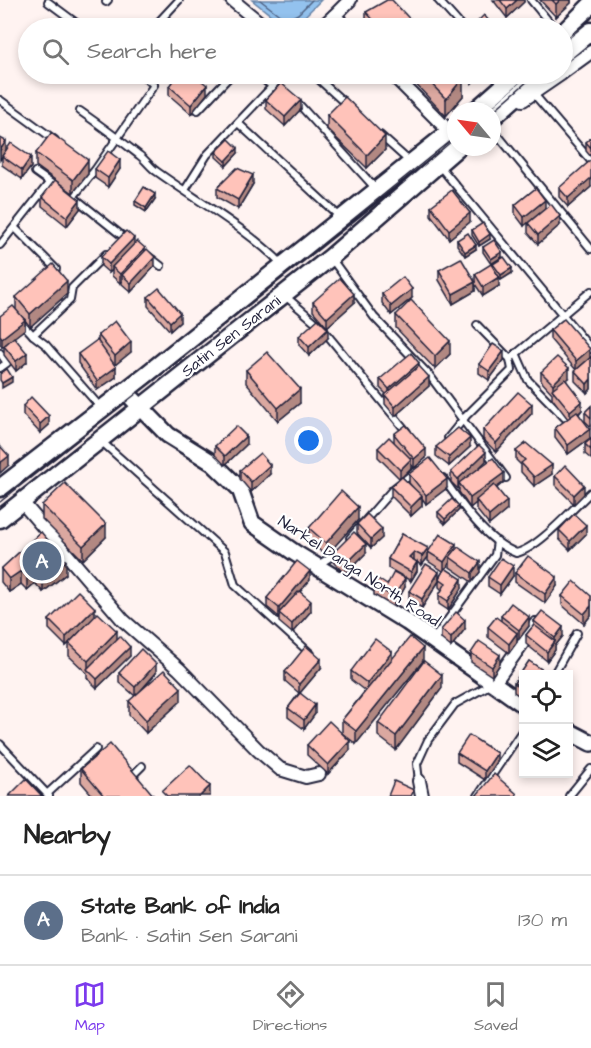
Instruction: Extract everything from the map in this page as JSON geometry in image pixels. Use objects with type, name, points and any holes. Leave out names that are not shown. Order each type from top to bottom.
[{"type":"main road","points":[[573,23],[591,5]]},
{"type":"main road","points":[[573,46],[591,30]]},
{"type":"main road","points":[[486,102],[511,84]]},
{"type":"main road","points":[[501,106],[515,84]]},
{"type":"main road","name":"Satin Sen Sarani","points":[[0,488],[341,218],[412,164],[447,141]]},
{"type":"main road","name":"Satin Sen Sarani","points":[[0,519],[331,257],[438,164],[447,149]]},
{"type":"street","points":[[232,0],[254,18]]},
{"type":"street","points":[[334,16],[350,0]]},
{"type":"street","points":[[573,65],[591,52]]},
{"type":"street","points":[[402,84],[447,128]]},
{"type":"street","name":"Narkel Danga North Road","points":[[125,391],[168,435],[213,463],[240,489],[252,523],[407,622],[519,701]]},
{"type":"street","points":[[21,501],[123,620],[179,669],[258,750],[280,769],[306,777],[319,774]]},
{"type":"street","points":[[494,683],[543,613]]},
{"type":"street","points":[[573,734],[591,743]]},
{"type":"street","points":[[419,781],[422,796]]},
{"type":"lane","points":[[163,18],[180,0]]},
{"type":"lane","points":[[438,0],[454,18]]},
{"type":"lane","points":[[531,0],[546,18]]},
{"type":"lane","points":[[48,2],[70,18]]},
{"type":"lane","points":[[73,197],[95,170],[153,84]]},
{"type":"lane","points":[[198,110],[223,84]]},
{"type":"lane","points":[[269,84],[273,87]]},
{"type":"lane","points":[[185,190],[207,154],[275,84]]},
{"type":"lane","points":[[280,84],[285,89]]},
{"type":"lane","points":[[324,84],[354,111]]},
{"type":"lane","points":[[521,84],[591,161]]},
{"type":"lane","points":[[292,97],[378,190]]},
{"type":"lane","points":[[0,100],[60,144]]},
{"type":"lane","points":[[80,111],[148,162],[153,169],[263,244],[284,265]]},
{"type":"lane","points":[[238,123],[341,218]]},
{"type":"lane","points":[[371,126],[412,164]]},
{"type":"lane","points":[[501,139],[591,249]]},
{"type":"lane","points":[[86,164],[95,170]]},
{"type":"lane","points":[[438,164],[591,349]]},
{"type":"lane","points":[[35,172],[73,197],[134,245]]},
{"type":"lane","points":[[2,241],[15,228],[49,183]]},
{"type":"lane","points":[[15,228],[61,275]]},
{"type":"lane","points":[[143,252],[161,266]]},
{"type":"lane","points":[[33,335],[70,300],[72,288],[107,254]]},
{"type":"lane","points":[[331,257],[374,317],[430,376],[506,478]]},
{"type":"lane","points":[[66,282],[72,288]]},
{"type":"lane","points":[[284,294],[320,326],[415,442]]},
{"type":"lane","points":[[510,358],[590,295]]},
{"type":"lane","points":[[18,318],[33,335],[46,345],[102,409]]},
{"type":"lane","points":[[443,444],[512,370],[510,358],[477,325]]},
{"type":"lane","points":[[0,353],[7,363],[0,368]]},
{"type":"lane","points":[[516,353],[528,380],[566,418]]},
{"type":"lane","points":[[99,440],[225,552],[235,585],[320,662]]},
{"type":"lane","points":[[348,541],[393,489],[420,467]]},
{"type":"lane","points":[[436,469],[466,512],[497,541],[516,553],[525,551],[591,492]]},
{"type":"lane","points":[[432,640],[495,555],[497,541]]},
{"type":"lane","points":[[316,566],[334,556],[341,548]]},
{"type":"lane","points":[[557,670],[576,633]]},
{"type":"lane","points":[[419,781],[417,764],[428,740],[455,704],[494,683]]},
{"type":"lane","points":[[478,796],[519,735]]},
{"type":"lane","points":[[1,748],[48,795],[96,749]]},
{"type":"lane","points":[[138,783],[132,776],[142,766]]},
{"type":"lane","points":[[569,796],[591,769]]},
{"type":"water","points":[[252,0],[321,0],[303,18],[275,18]]},
{"type":"building","points":[[387,0],[392,0],[409,18],[372,18],[366,12]]},
{"type":"building","points":[[500,0],[517,0],[507,9]]},
{"type":"building","points":[[170,84],[207,85],[191,105],[169,86]]},
{"type":"building","points":[[282,84],[301,100],[285,117],[266,100]]},
{"type":"building","points":[[432,84],[458,84],[446,99]]},
{"type":"building","points":[[345,97],[385,136],[367,155],[327,115]]},
{"type":"building","points":[[51,133],[88,160],[73,180],[36,153]]},
{"type":"building","points":[[0,138],[6,141],[0,150]]},
{"type":"building","points":[[591,138],[591,148],[586,142]]},
{"type":"building","points":[[229,139],[238,148],[226,161],[216,152]]},
{"type":"building","points":[[11,143],[31,157],[22,170],[2,156]]},
{"type":"building","points":[[108,151],[120,160],[108,178],[95,169]]},
{"type":"building","points":[[591,160],[591,178],[568,198],[559,188]]},
{"type":"building","points":[[237,168],[253,175],[238,200],[217,188]]},
{"type":"building","points":[[55,180],[80,200],[67,217],[42,197]]},
{"type":"building","points":[[144,187],[155,194],[146,208],[135,201]]},
{"type":"building","points":[[536,188],[545,200],[524,217],[515,205]]},
{"type":"building","points":[[452,190],[470,213],[449,230],[431,206]]},
{"type":"building","points":[[551,204],[560,216],[538,235],[528,223]]},
{"type":"building","points":[[483,223],[490,234],[479,242],[472,230]]},
{"type":"building","points":[[126,231],[134,238],[109,264],[101,257]]},
{"type":"building","points":[[468,233],[476,245],[465,252],[457,240]]},
{"type":"building","points":[[494,240],[502,252],[491,259],[483,247]]},
{"type":"building","points":[[137,241],[145,248],[120,274],[112,267]]},
{"type":"building","points":[[147,249],[155,257],[131,283],[122,275]]},
{"type":"building","points":[[504,257],[512,268],[501,275],[493,264]]},
{"type":"building","points":[[461,258],[475,282],[453,294],[439,270]]},
{"type":"building","points":[[53,264],[67,281],[30,314],[16,297]]},
{"type":"building","points":[[491,264],[499,277],[483,287],[475,274]]},
{"type":"building","points":[[403,277],[412,289],[391,306],[382,294]]},
{"type":"building","points":[[340,278],[354,294],[327,318],[313,302]]},
{"type":"building","points":[[159,288],[180,313],[170,322],[148,297]]},
{"type":"building","points":[[411,300],[450,341],[435,356],[396,315]]},
{"type":"building","points":[[13,306],[25,320],[2,338],[0,316]]},
{"type":"building","points":[[318,319],[328,329],[309,347],[299,336]]},
{"type":"building","points":[[564,319],[590,349],[576,361],[550,330]]},
{"type":"building","points":[[115,321],[131,342],[115,356],[98,335]]},
{"type":"building","points":[[14,337],[27,353],[16,361],[4,346]]},
{"type":"building","points":[[97,340],[116,367],[97,381],[78,354]]},
{"type":"building","points":[[493,344],[504,351],[489,371],[479,364]]},
{"type":"building","points":[[267,352],[300,389],[278,408],[246,370]]},
{"type":"building","points":[[411,353],[419,363],[389,389],[380,379]]},
{"type":"building","points":[[557,357],[569,368],[553,384],[541,372]]},
{"type":"building","points":[[591,357],[591,379],[587,384],[575,371]]},
{"type":"building","points":[[419,366],[429,377],[395,407],[385,395]]},
{"type":"building","points":[[7,369],[12,377],[2,383],[0,374]]},
{"type":"building","points":[[565,379],[582,401],[570,411],[552,389]]},
{"type":"building","points":[[518,392],[532,404],[496,443],[483,430]]},
{"type":"building","points":[[31,397],[49,416],[40,424],[23,406]]},
{"type":"building","points":[[591,406],[591,418],[585,412]]},
{"type":"building","points":[[577,412],[590,429],[568,445],[555,428]]},
{"type":"building","points":[[406,425],[426,449],[414,459],[394,434]]},
{"type":"building","points":[[236,426],[246,436],[225,456],[215,446]]},
{"type":"building","points":[[458,428],[470,438],[449,457],[436,447]]},
{"type":"building","points":[[389,437],[411,459],[400,470],[378,448]]},
{"type":"building","points":[[591,439],[591,450],[585,444]]},
{"type":"building","points":[[526,443],[552,465],[534,477],[521,463],[525,460],[516,451]]},
{"type":"building","points":[[479,445],[486,452],[458,479],[451,472]]},
{"type":"building","points":[[0,446],[9,456],[0,463]]},
{"type":"building","points":[[260,453],[270,465],[251,482],[240,470]]},
{"type":"building","points":[[430,458],[447,479],[426,495],[409,474]]},
{"type":"building","points":[[493,458],[504,473],[470,498],[459,483]]},
{"type":"building","points":[[565,465],[584,485],[574,495],[555,476]]},
{"type":"building","points":[[402,477],[422,496],[411,507],[391,487]]},
{"type":"building","points":[[65,483],[106,524],[83,546],[42,505]]},
{"type":"building","points":[[494,485],[507,501],[489,516],[476,500]]},
{"type":"building","points":[[341,491],[358,507],[326,543],[309,528]]},
{"type":"building","points":[[452,499],[459,506],[445,519],[438,512]]},
{"type":"building","points":[[367,514],[382,529],[371,539],[357,524]]},
{"type":"building","points":[[574,514],[586,525],[570,541],[559,530]]},
{"type":"building","points":[[41,532],[66,561],[43,579],[35,570],[27,576],[21,571],[9,579],[1,569]]},
{"type":"building","points":[[354,532],[366,544],[345,565],[333,553]]},
{"type":"building","points":[[402,534],[428,548],[422,556],[414,552],[409,557],[417,562],[411,572],[388,559]]},
{"type":"building","points":[[440,534],[456,544],[444,562],[428,552]]},
{"type":"building","points":[[458,547],[480,562],[472,573],[450,557]]},
{"type":"building","points":[[528,556],[557,577],[545,594],[515,573]]},
{"type":"building","points":[[501,558],[513,566],[500,585],[488,577]]},
{"type":"building","points":[[297,561],[310,571],[279,608],[267,598]]},
{"type":"building","points":[[426,564],[439,572],[422,599],[409,591]]},
{"type":"building","points":[[445,568],[462,579],[448,601],[439,595],[446,583],[439,578]]},
{"type":"building","points":[[394,572],[405,578],[394,597],[374,586],[378,579],[387,585]]},
{"type":"building","points":[[574,581],[591,596],[591,606],[584,614],[562,596]]},
{"type":"building","points":[[78,591],[95,608],[66,637],[49,620]]},
{"type":"building","points":[[299,591],[311,601],[292,624],[279,613]]},
{"type":"building","points":[[511,603],[529,617],[519,630],[501,616]]},
{"type":"building","points":[[542,611],[563,627],[555,638],[534,621]]},
{"type":"building","points":[[456,612],[465,620],[451,638],[441,630]]},
{"type":"building","points":[[98,613],[117,631],[88,661],[69,643]]},
{"type":"building","points":[[496,617],[517,633],[509,644],[488,627]]},
{"type":"building","points":[[534,625],[555,641],[547,652],[526,635]]},
{"type":"building","points":[[120,636],[130,647],[97,679],[87,669]]},
{"type":"building","points":[[410,637],[423,648],[356,731],[342,720]]},
{"type":"building","points":[[375,639],[392,652],[367,683],[351,671]]},
{"type":"building","points":[[479,641],[500,655],[492,667],[471,653]]},
{"type":"building","points":[[306,646],[321,659],[299,684],[285,672]]},
{"type":"building","points":[[141,649],[156,664],[135,687],[119,673]]},
{"type":"building","points":[[424,661],[442,675],[396,736],[378,723]]},
{"type":"building","points":[[529,661],[542,670],[523,670]]},
{"type":"building","points":[[164,670],[181,688],[146,720],[129,701]]},
{"type":"building","points":[[519,676],[519,686],[514,683]]},
{"type":"building","points":[[300,693],[315,705],[304,720],[288,708]]},
{"type":"building","points":[[329,721],[350,741],[328,765],[307,745]]},
{"type":"building","points":[[469,735],[497,753],[485,771],[457,753]]},
{"type":"building","points":[[110,744],[154,796],[104,796],[81,769]]},
{"type":"building","points":[[190,765],[210,786],[200,796],[167,796],[162,791]]},
{"type":"building","points":[[494,774],[517,794],[515,796],[476,796]]},
{"type":"building","points":[[26,779],[42,796],[9,796]]},
{"type":"building","points":[[394,781],[414,790],[411,796],[388,796]]},
{"type":"tram line","points":[[573,33],[591,17]]},
{"type":"tram line","points":[[501,104],[524,84]]},
{"type":"tram line","points":[[0,502],[447,143]]},
{"type":"place","name":"State Bank of India","points":[[42,561]]}]
